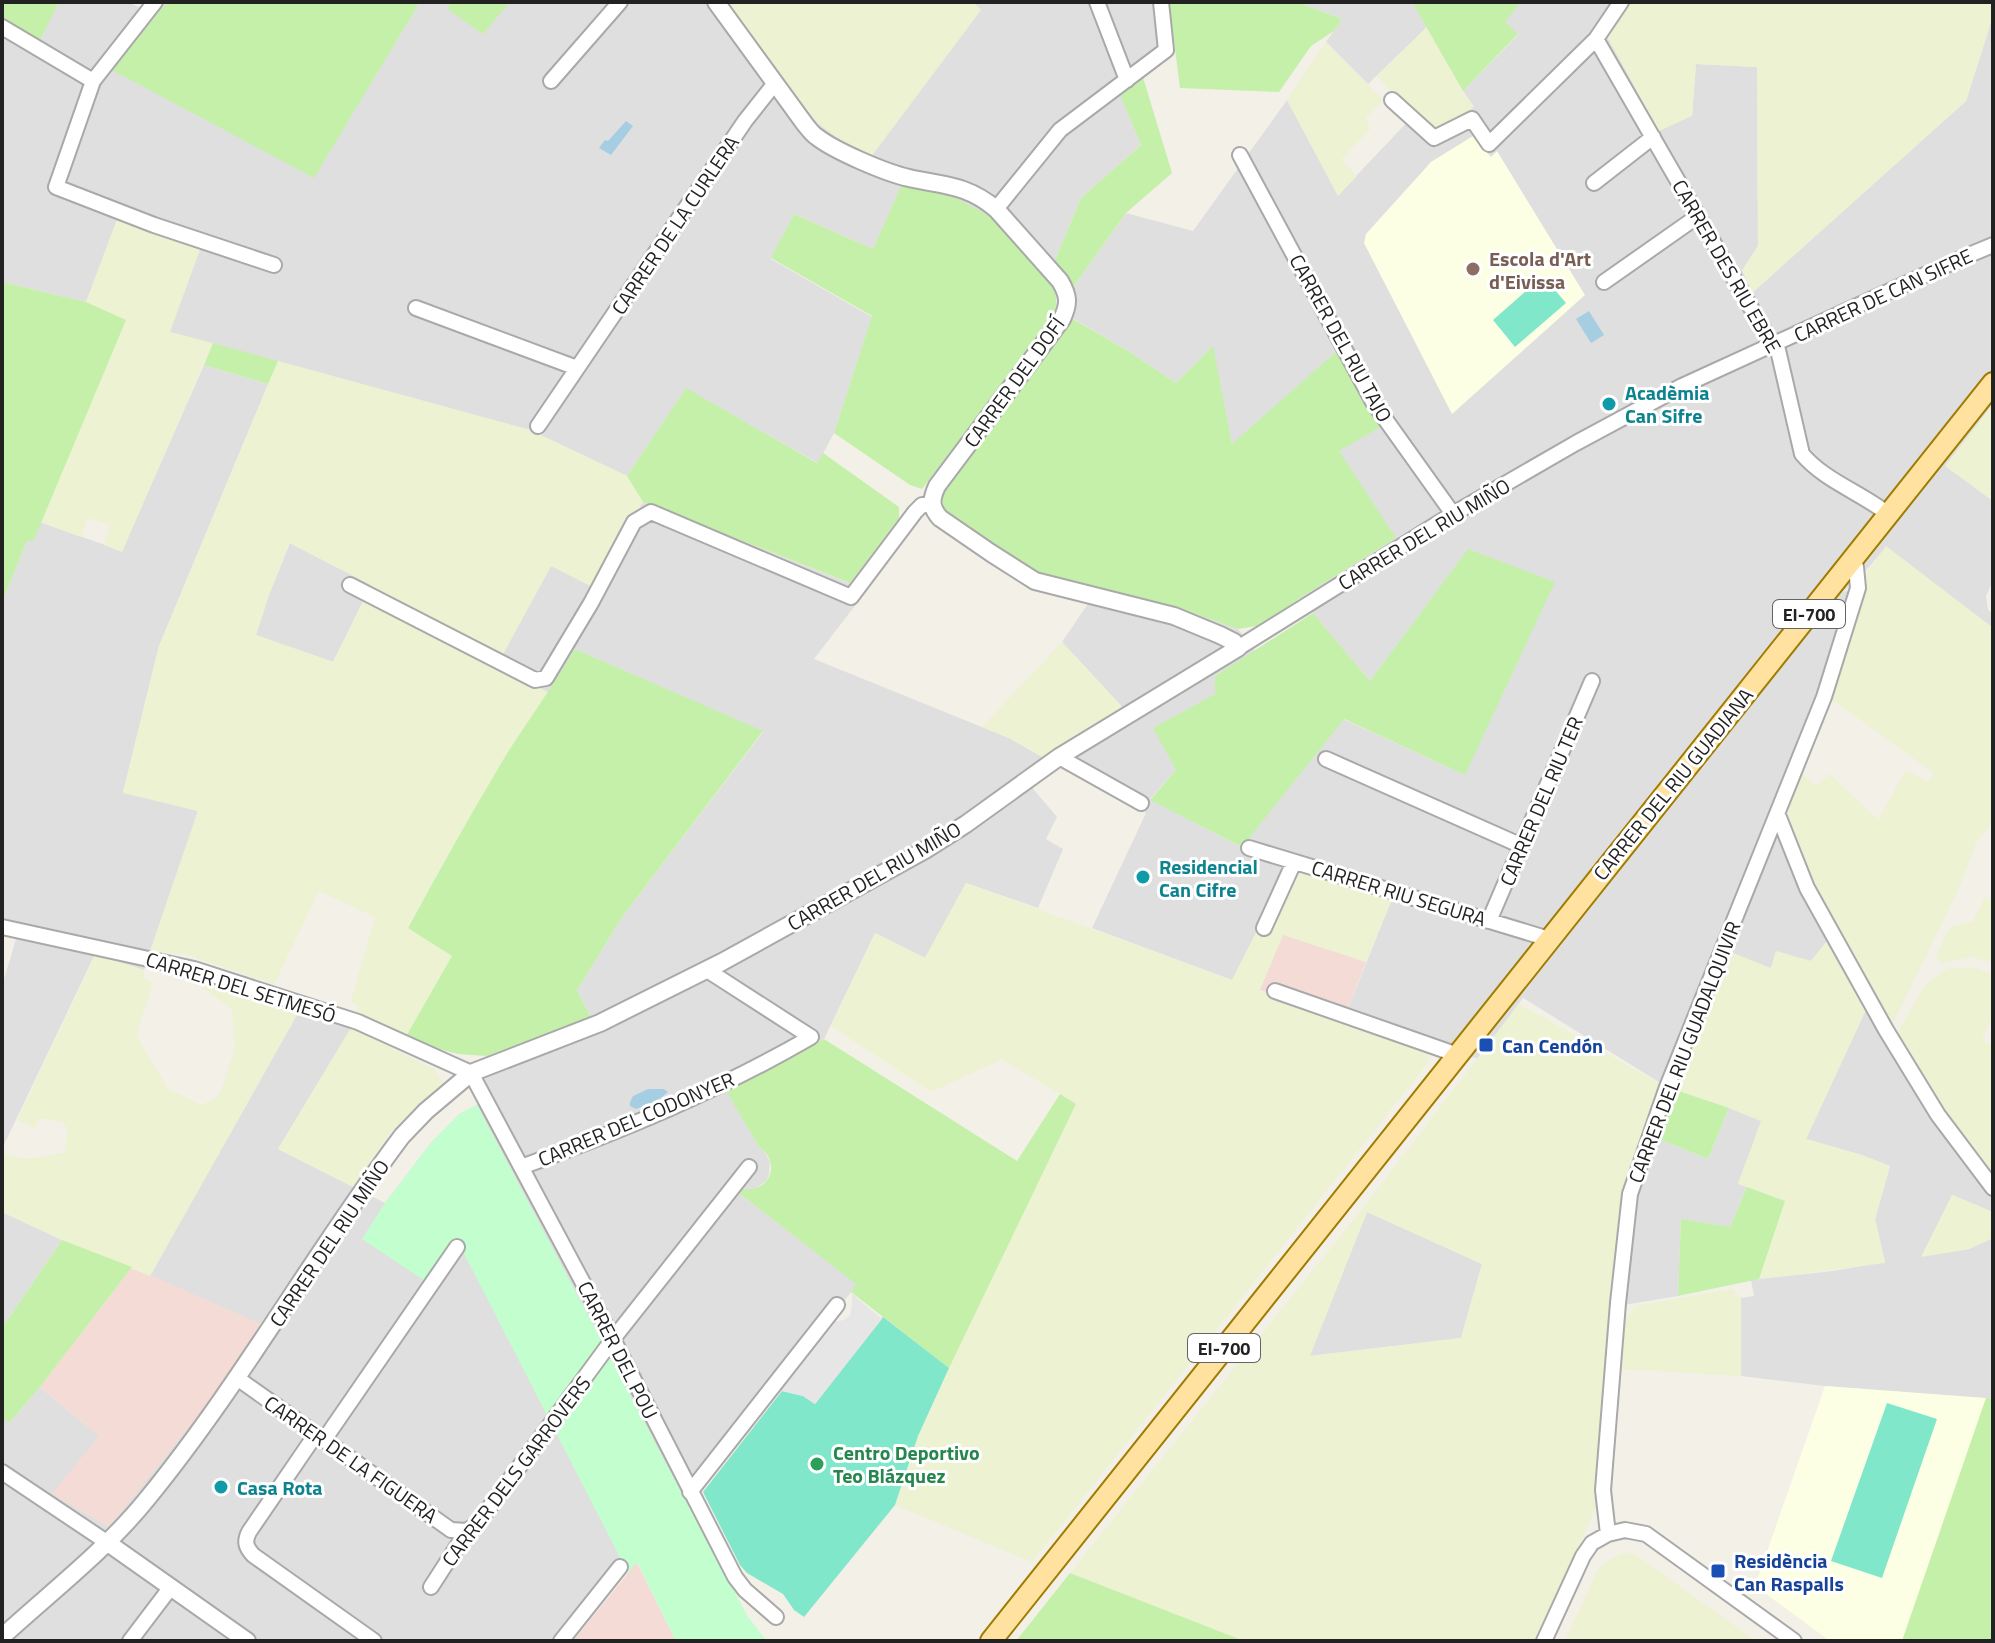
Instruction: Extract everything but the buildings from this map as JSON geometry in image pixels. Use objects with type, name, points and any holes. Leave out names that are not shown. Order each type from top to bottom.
[{"type":"main road","name":"EI-700","points":[[1888,514],[1993,383]]},
{"type":"main road","name":"CARRER DEL RIU GUADIANA","points":[[1458,1055],[1888,514]]},
{"type":"main road","name":"EI-700","points":[[991,1641],[1458,1055]]},
{"type":"street","points":[[155,2],[93,81],[56,187],[154,225],[274,265]]},
{"type":"street","points":[[551,81],[620,2]]},
{"type":"street","name":"CARRER DEL DOFÍ","points":[[350,585],[535,680],[546,678],[634,522],[651,512],[851,597],[915,512],[922,505],[932,505],[937,486],[1062,319],[1068,307],[1066,290],[996,209],[978,196],[954,186],[898,175],[816,137],[716,2]]},
{"type":"street","points":[[1097,2],[1127,80]]},
{"type":"street","points":[[996,209],[1060,130],[1166,50],[1161,2]]},
{"type":"street","points":[[1392,100],[1434,138],[1472,119],[1489,144],[1596,39],[1621,2]]},
{"type":"street","points":[[2,27],[93,81]]},
{"type":"street","name":"CARRER DES RIU EBRE","points":[[1596,39],[1778,350],[1802,454],[1832,480],[1888,514]]},
{"type":"street","name":"CARRER DE LA CURLERA","points":[[538,426],[745,121],[775,83]]},
{"type":"street","points":[[1594,183],[1653,137]]},
{"type":"street","name":"CARRER DEL RIU TAJO","points":[[1240,155],[1373,402],[1453,514]]},
{"type":"street","points":[[1604,282],[1698,216]]},
{"type":"street","name":"CARRER DE CAN SIFRE","points":[[1773,346],[1993,245]]},
{"type":"street","points":[[416,308],[577,368]]},
{"type":"street","name":"CARRER DEL RIU MIÑO","points":[[2,1637],[108,1543],[145,1501],[237,1378],[402,1136],[471,1073],[600,1023],[707,970],[925,850],[1059,757],[1453,514],[1682,386],[1773,346]]},
{"type":"street","points":[[932,505],[940,518],[1035,581],[1174,616],[1220,635],[1234,642],[1238,648]]},
{"type":"street","name":"CARRER DEL RIU GUADALQUIVIR","points":[[1608,1534],[1603,1490],[1630,1194],[1667,1087],[1824,697],[1858,588],[1856,567],[1850,562]]},
{"type":"street","name":"CARRER DEL RIU TER","points":[[1489,921],[1592,681]]},
{"type":"street","points":[[1059,757],[1141,803]]},
{"type":"street","points":[[1326,759],[1522,846]]},
{"type":"street","points":[[1778,815],[1807,888],[1886,1030],[1938,1115],[1993,1188]]},
{"type":"street","name":"CARRER RIU SEGURA","points":[[1249,848],[1549,939]]},
{"type":"street","points":[[1264,928],[1294,862]]},
{"type":"street","name":"CARRER DEL SETMESÓ","points":[[2,927],[194,969],[358,1022],[471,1073]]},
{"type":"street","name":"CARRER DEL CODONYER","points":[[521,1167],[605,1137],[685,1103],[811,1037],[707,970]]},
{"type":"street","points":[[1275,991],[1458,1055]]},
{"type":"street","name":"CARRER DEL POU","points":[[471,1073],[735,1577],[776,1617]]},
{"type":"street","name":"CARRER DELS GARROVERS","points":[[431,1587],[467,1531],[478,1523],[613,1339],[749,1167]]},
{"type":"street","points":[[374,1641],[253,1555],[246,1545],[246,1539],[457,1247]]},
{"type":"street","points":[[690,1492],[837,1305]]},
{"type":"street","name":"CARRER DE LA FIGUERA","points":[[237,1378],[451,1530],[467,1531]]},
{"type":"street","points":[[5,1478],[108,1543],[245,1640]]},
{"type":"street","points":[[1544,1641],[1592,1543],[1608,1534],[1625,1530],[1646,1534],[1794,1641]]},
{"type":"street","points":[[561,1641],[620,1567]]},
{"type":"street","points":[[130,1641],[171,1587]]},
{"type":"shaded area","points":[[59,2],[129,2],[142,9],[147,2],[167,2],[112,69],[313,177],[420,2],[725,2],[818,124],[981,10],[973,2],[1169,2],[1174,52],[1119,91],[1141,145],[1081,198],[1056,258],[1041,274],[990,216],[901,187],[873,249],[794,214],[771,259],[872,317],[834,433],[818,463],[686,389],[627,476],[530,430],[170,332],[118,220],[86,302],[2,282],[2,17],[39,39]]},
{"type":"shaded area","points":[[725,2],[973,2],[981,10],[871,157],[857,152],[818,124]]},
{"type":"shaded area","points":[[1298,2],[1412,2],[1427,27],[1368,84],[1326,42],[1342,19]]},
{"type":"shaded area","points":[[1521,2],[1630,2],[1607,37],[1692,115],[1696,64],[1757,67],[1758,246],[1743,270],[1753,292],[1966,101],[1993,16],[1993,404],[1946,466],[1993,501],[1993,580],[1986,596],[1988,610],[1993,614],[1993,628],[1886,547],[1843,592],[1858,588],[1778,815],[1833,934],[1811,961],[1776,952],[1771,968],[1667,1087],[1523,998],[1478,1058],[1430,1054],[1343,1021],[1392,899],[1297,870],[1267,935],[1257,931],[1232,980],[1092,928],[1146,813],[1062,764],[1052,751],[1125,710],[1062,642],[1098,589],[1184,610],[1238,629],[1256,651],[1215,676],[1215,694],[1176,770],[1150,799],[1241,847],[1343,719],[1465,775],[1468,550],[1370,681],[1300,598],[1395,538],[1338,450],[1381,427],[1371,412],[1232,444],[1212,347],[1176,383],[1072,318],[1052,317],[1126,213],[1193,231],[1287,100],[1338,195],[1414,115],[1474,107],[1463,91],[1518,35],[1504,22]]},
{"type":"shaded area","points":[[1630,2],[1993,2],[1993,16],[1966,101],[1752,293],[1742,270],[1758,246],[1757,67],[1696,64],[1692,116],[1659,131],[1607,37]]},
{"type":"shaded area","points":[[1427,27],[1474,107],[1434,132],[1377,76]]},
{"type":"shaded area","points":[[1326,42],[1383,100],[1366,118],[1370,129],[1341,160],[1357,176],[1338,196],[1287,100]]},
{"type":"shaded area","name":"Escola d'Art d'Eivissa","points":[[1473,136],[1491,157],[1497,151],[1585,295],[1452,414],[1364,243],[1366,234],[1431,162]]},
{"type":"shaded area","points":[[117,219],[201,247],[170,332],[213,343],[122,552],[104,545],[110,525],[88,518],[81,537],[40,522],[126,320],[86,302]]},
{"type":"shaded area","points":[[278,361],[530,430],[627,476],[643,502],[592,587],[551,566],[501,658],[289,543],[256,635],[333,662],[365,598],[549,693],[509,751],[408,927],[453,955],[404,1040],[355,1014],[359,1007],[351,1001],[375,917],[319,891],[274,984],[188,955],[150,951],[198,811],[123,793],[159,646]]},
{"type":"shaded area","points":[[204,365],[268,384],[159,646],[123,792],[198,811],[144,970],[95,954],[2,1149],[2,986],[16,939],[2,934],[2,603],[27,539],[33,541],[40,522],[122,551]]},
{"type":"shaded area","points":[[1993,404],[1993,501],[1945,466]]},
{"type":"shaded area","points":[[643,502],[867,590],[814,659],[1009,738],[1044,758],[1053,771],[1030,785],[1057,817],[1046,839],[1063,849],[1038,908],[966,883],[925,958],[875,933],[824,1039],[727,1091],[770,1162],[766,1181],[740,1194],[857,1284],[775,1394],[573,1641],[2,1641],[2,1418],[9,1423],[40,1387],[99,1436],[260,1324],[150,1276],[298,1013],[351,1028],[278,1149],[385,1203],[430,1144],[459,1114],[477,1105],[486,1056],[591,1018],[577,990],[623,916],[763,732],[575,649],[549,693],[497,665],[551,566],[592,586]]},
{"type":"shaded area","points":[[290,543],[371,585],[333,662],[256,635]]},
{"type":"shaded area","points":[[1886,546],[1993,628],[1993,821],[1976,843],[1958,890],[1892,1022],[1886,1019],[1806,876],[1786,807],[1801,773],[1816,786],[1830,774],[1878,820],[1906,770],[1928,782],[1934,773],[1830,698],[1868,571]]},
{"type":"shaded area","points":[[1062,642],[1125,710],[1044,758],[982,727]]},
{"type":"shaded area","points":[[1298,869],[1392,899],[1366,962],[1283,935],[1260,990],[1430,1054],[1427,1064],[1032,1562],[895,1505],[918,1436],[1076,1104],[1002,1059],[931,1092],[831,1026],[875,933],[925,958],[966,883],[1232,980],[1257,931],[1268,935]]},
{"type":"shaded area","points":[[1985,897],[1993,902],[1993,962],[1971,957],[1941,963],[1936,955],[1950,927],[1973,921]]},
{"type":"shaded area","points":[[1283,934],[1366,962],[1343,1021],[1259,990]]},
{"type":"shaded area","points":[[1833,934],[1870,1001],[1806,1139],[1890,1166],[1875,1219],[1885,1263],[1759,1279],[1785,1201],[1738,1184],[1761,1121],[1666,1087],[1723,949],[1771,968],[1776,951],[1811,961]]},
{"type":"shaded area","points":[[96,954],[144,970],[144,979],[153,983],[136,1035],[168,1089],[202,1105],[219,1096],[235,1049],[232,1009],[203,988],[209,981],[298,1013],[150,1276],[2,1212],[2,1154],[27,1159],[65,1153],[68,1131],[63,1122],[41,1118],[34,1128],[17,1120]]},
{"type":"shaded area","points":[[1948,968],[1976,968],[1993,975],[1993,1013],[1982,1040],[1993,1046],[1993,1176],[1946,1115],[1899,1041],[1900,1028],[1926,984]]},
{"type":"shaded area","points":[[1870,1001],[1993,1188],[1993,1212],[1952,1195],[1922,1256],[1969,1249],[1993,1238],[1993,1399],[1741,1376],[1741,1298],[1754,1296],[1751,1280],[1885,1262],[1875,1219],[1890,1166],[1806,1139]]},
{"type":"shaded area","points":[[1519,1004],[1666,1087],[1630,1194],[1603,1490],[1539,1641],[1244,1641],[1070,1573],[1360,1212]],"holes":[[[1367,1212],[1482,1264],[1461,1338],[1310,1356]]]},
{"type":"shaded area","points":[[351,1028],[434,1069],[444,1084],[391,1131],[353,1187],[278,1149]]},
{"type":"shaded area","points":[[1729,1108],[1762,1121],[1738,1183],[1747,1187],[1730,1227],[1681,1220],[1678,1296],[1618,1306],[1630,1194],[1651,1136],[1708,1159]]},
{"type":"shaded area","points":[[1952,1195],[1993,1212],[1993,1238],[1969,1249],[1921,1257]]},
{"type":"shaded area","points":[[2,1212],[62,1240],[2,1328]]},
{"type":"shaded area","points":[[1367,1212],[1482,1264],[1461,1338],[1309,1356]]},
{"type":"shaded area","points":[[132,1267],[261,1324],[217,1392],[109,1527],[52,1494],[99,1436],[40,1387]]},
{"type":"shaded area","points":[[1732,1289],[1741,1298],[1741,1376],[1621,1369],[1624,1321],[1635,1306]]},
{"type":"shaded area","points":[[852,1294],[882,1319],[815,1404],[803,1396],[778,1390],[832,1322],[850,1316]]},
{"type":"shaded area","points":[[1825,1386],[1986,1398],[1902,1641],[1830,1641],[1755,1586]]},
{"type":"shaded area","points":[[1624,1553],[1636,1555],[1756,1641],[1565,1641],[1598,1569]]},
{"type":"shaded area","points":[[636,1561],[676,1641],[573,1641],[628,1573]]},
{"type":"green space","points":[[2,2],[59,2],[40,40],[2,17]]},
{"type":"green space","points":[[167,2],[420,2],[314,178],[112,70]]},
{"type":"green space","points":[[452,2],[510,2],[483,34],[447,9]]},
{"type":"green space","points":[[1169,2],[1298,2],[1342,19],[1334,31],[1311,46],[1279,92],[1180,88]]},
{"type":"green space","points":[[1412,2],[1521,2],[1505,22],[1518,34],[1463,91]]},
{"type":"green space","points":[[1142,74],[1172,173],[1126,213],[1074,286],[1053,261],[1081,198],[1141,145],[1118,90]]},
{"type":"green space","points":[[901,186],[946,193],[990,216],[1051,285],[1056,301],[1052,317],[922,489],[910,485],[834,433],[872,316],[771,258],[794,214],[873,249]]},
{"type":"green space","points":[[1543,276],[1566,303],[1515,347],[1493,320]]},
{"type":"green space","points":[[2,282],[86,302],[126,320],[33,542],[27,540],[2,603]]},
{"type":"green space","points":[[1071,318],[1176,383],[1213,346],[1232,444],[1337,351],[1381,427],[1339,451],[1396,538],[1263,625],[1238,629],[1184,610],[1037,574],[948,514],[942,503],[943,490]]},
{"type":"green space","points":[[213,343],[278,361],[268,384],[204,365]]},
{"type":"green space","points":[[686,388],[817,463],[823,453],[899,507],[899,518],[850,583],[643,502],[627,476]]},
{"type":"green space","points":[[1468,549],[1555,582],[1465,775],[1344,719],[1242,847],[1150,800],[1176,770],[1153,728],[1215,694],[1215,676],[1313,613],[1370,681]]},
{"type":"green space","points":[[575,649],[763,731],[623,916],[577,990],[591,1018],[486,1056],[458,1054],[404,1040],[452,956],[408,928],[508,752]]},
{"type":"green space","points":[[824,1039],[1017,1161],[1060,1094],[1076,1104],[949,1368],[851,1292],[856,1284],[740,1194],[742,1189],[752,1189],[766,1182],[771,1168],[766,1154],[726,1091]]},
{"type":"green space","points":[[1667,1087],[1729,1108],[1708,1159],[1651,1136]]},
{"type":"green space","points":[[477,1105],[748,1617],[767,1641],[676,1641],[637,1562],[628,1573],[456,1238],[425,1281],[362,1239],[430,1144],[459,1114]]},
{"type":"green space","points":[[1747,1187],[1785,1201],[1759,1279],[1678,1296],[1681,1219],[1730,1227]]},
{"type":"green space","points":[[62,1240],[132,1267],[9,1423],[2,1418],[2,1328]]},
{"type":"green space","name":"Centro Deportivo Teo Blázquez","points":[[883,1317],[949,1368],[918,1436],[895,1505],[804,1617],[794,1610],[783,1594],[747,1573],[740,1565],[703,1492],[782,1391],[803,1396],[815,1404]]},
{"type":"green space","points":[[1986,1398],[1993,1399],[1993,1641],[1902,1641]]},
{"type":"green space","points":[[1887,1403],[1937,1419],[1882,1578],[1831,1561]]},
{"type":"green space","points":[[1070,1573],[1244,1641],[1016,1641]]},
{"type":"water","points":[[626,121],[633,126],[611,155],[599,148],[605,140],[608,141]]},
{"type":"water","points":[[1589,311],[1604,335],[1591,343],[1576,319]]},
{"type":"water","points":[[648,1089],[668,1092],[636,1109],[630,1106],[633,1096]]},
{"type":"place","name":"Escola d'Art d'Eivissa","points":[[1473,269]]},
{"type":"place","name":"Acadèmia Can Sifre","points":[[1609,404]]},
{"type":"place","name":"Residencial Can Cifre","points":[[1143,877]]},
{"type":"place","name":"Can Cendón","points":[[1486,1045]]},
{"type":"place","name":"Centro Deportivo Teo Blázquez","points":[[817,1464]]},
{"type":"place","name":"Casa Rota","points":[[221,1487]]},
{"type":"place","name":"Residència Can Raspalls","points":[[1718,1571]]}]
